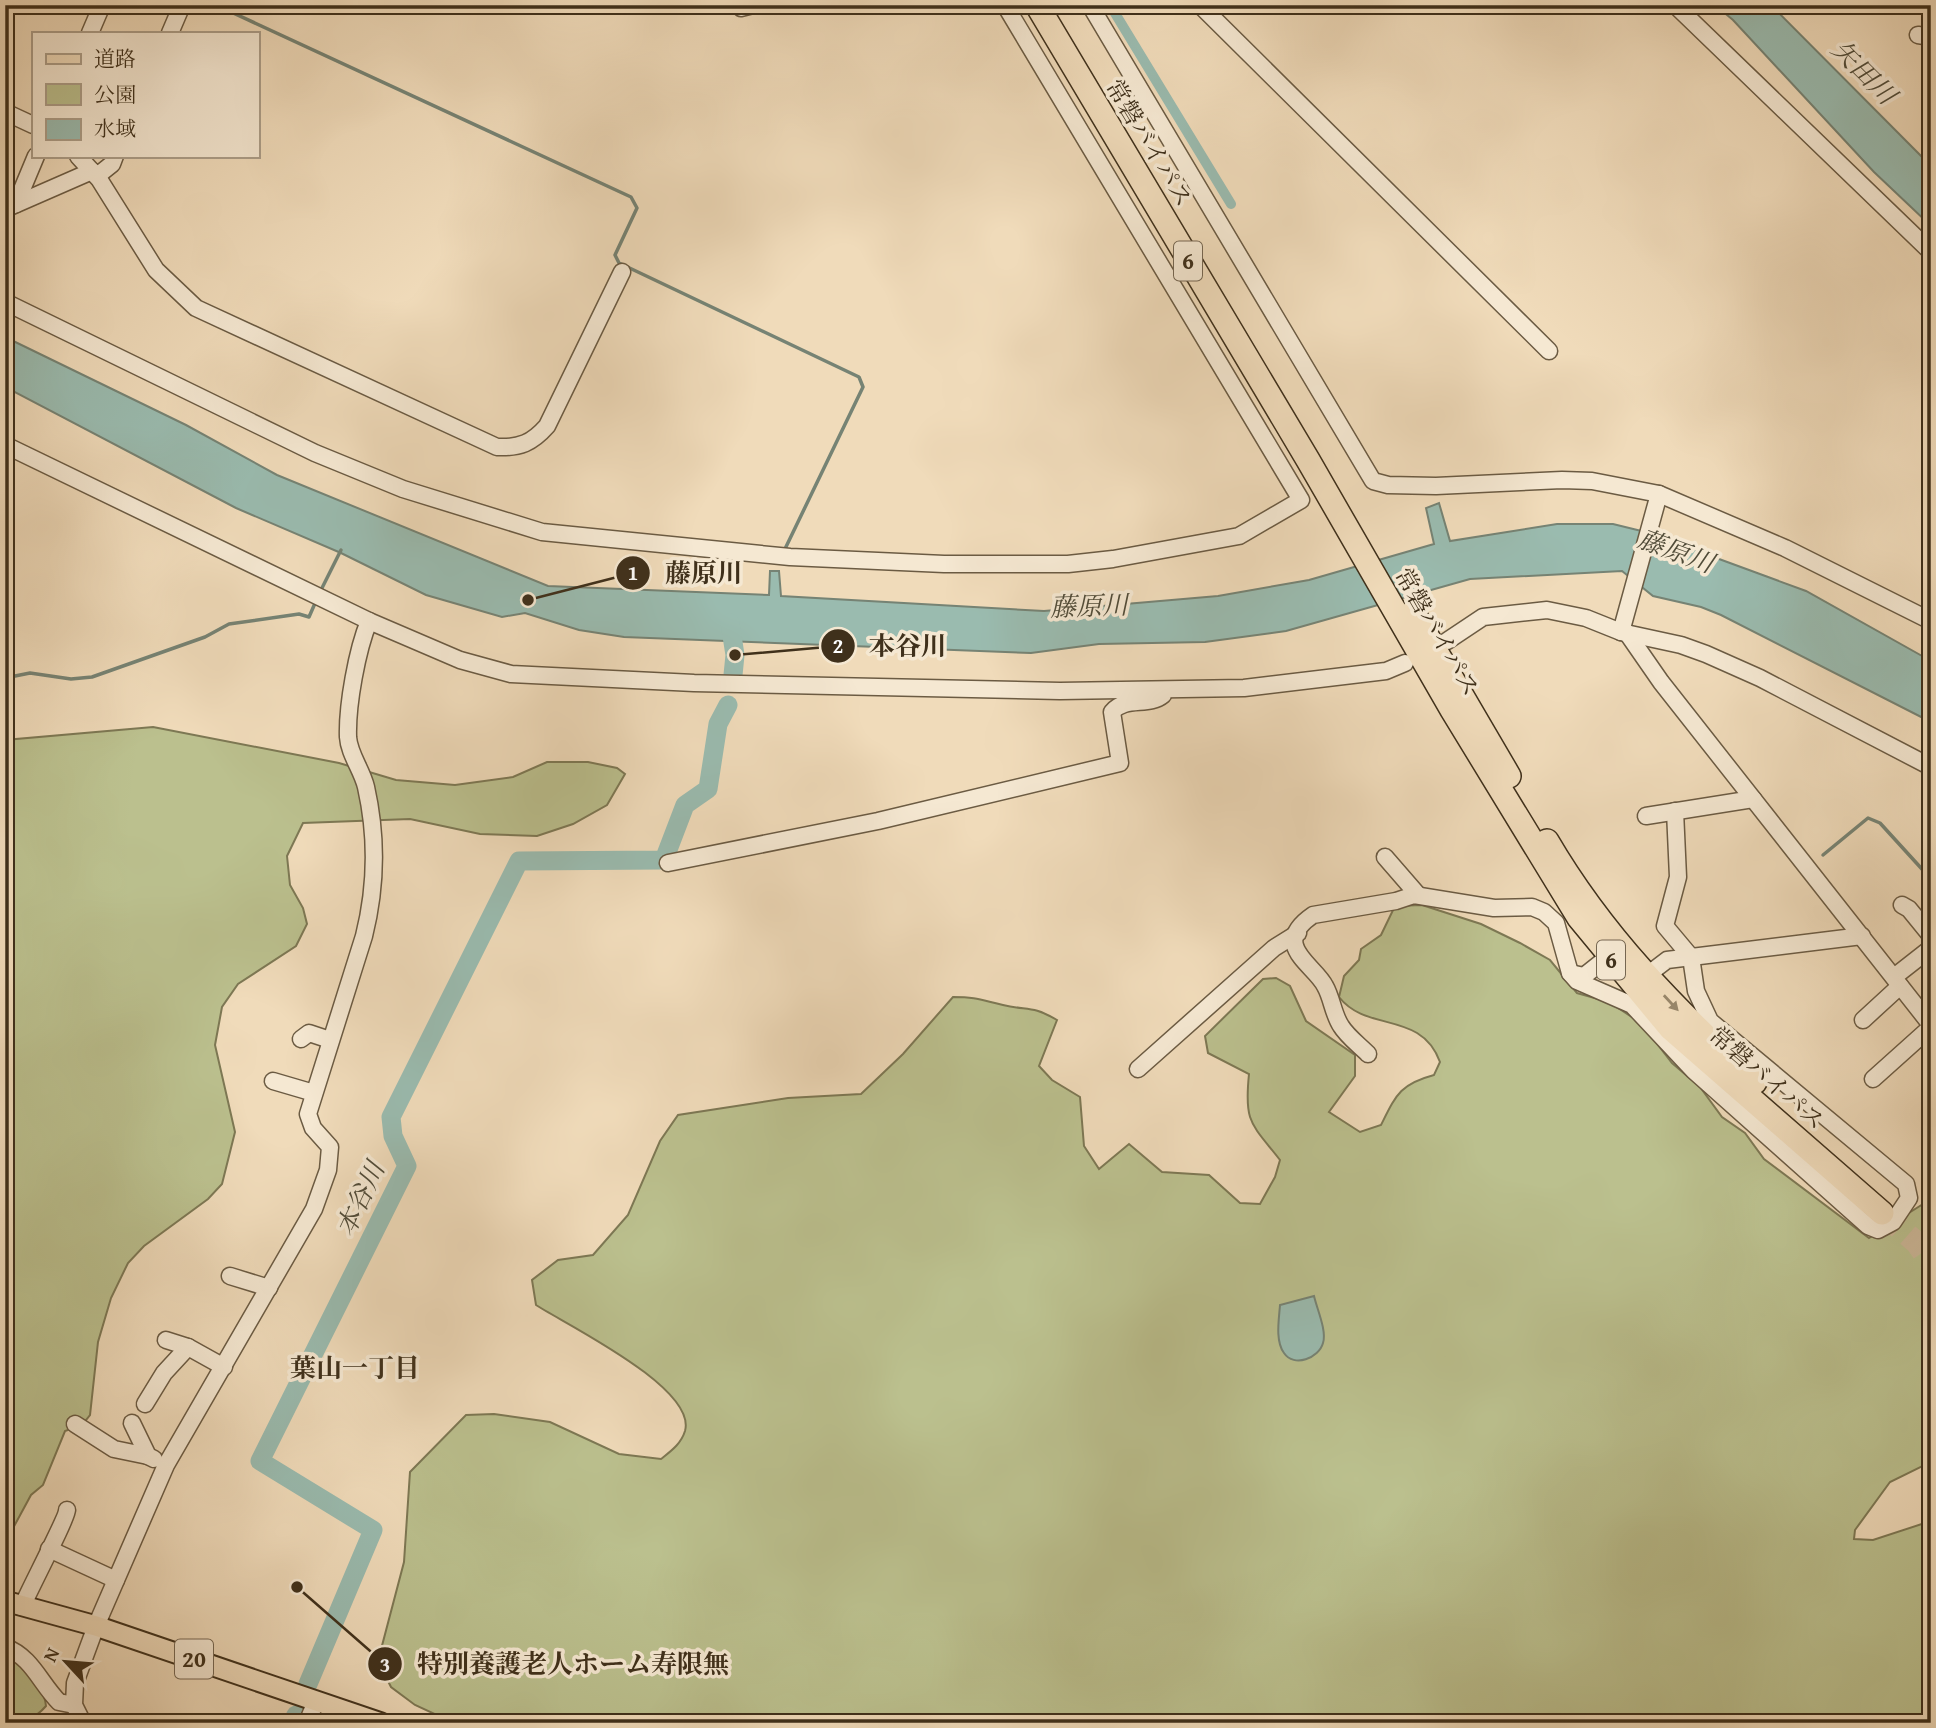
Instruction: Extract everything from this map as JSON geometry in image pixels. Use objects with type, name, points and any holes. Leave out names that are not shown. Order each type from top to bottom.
[{"type":"highway","name":"常磐バイパス","points":[[1037,5],[1308,460],[1346,515]]},
{"type":"highway","name":"常磐バイパス","points":[[1055,5],[1346,515],[1425,647],[1552,849],[1619,947],[1634,975]]},
{"type":"highway","name":"常磐バイパス","points":[[1425,647],[1552,878],[1608,957],[1634,975],[1682,1016],[1887,1207]]},
{"type":"main road","name":"20","points":[[13,1604],[96,1626],[381,1723]]},
{"type":"street","points":[[90,32],[102,5]]},
{"type":"street","points":[[170,32],[182,5]]},
{"type":"street","points":[[5,302],[315,453],[403,489],[542,532],[790,557],[944,564],[1045,564],[1113,559],[1223,540],[1259,527],[1301,500],[1005,5]]},
{"type":"street","points":[[1090,5],[1373,481],[1388,485],[1436,486],[1592,481],[1659,494],[1785,548],[1931,621]]},
{"type":"street","points":[[1200,5],[1549,351]]},
{"type":"street","points":[[1675,5],[1931,252]]},
{"type":"street","points":[[5,112],[32,125]]},
{"type":"street","points":[[11,207],[35,158]]},
{"type":"street","points":[[80,158],[94,174],[156,270],[195,308],[497,447],[516,448],[533,441],[547,426],[621,272]]},
{"type":"street","points":[[11,207],[94,174],[112,164],[114,158]]},
{"type":"street","points":[[5,445],[369,621],[460,660],[511,674],[694,683],[1060,691],[1244,688],[1386,671],[1483,617],[1533,610],[1564,612],[1624,633],[1681,645],[1706,654],[1759,678],[1931,767]]},
{"type":"street","points":[[1624,633],[1659,494]]},
{"type":"street","points":[[83,1723],[74,1705],[75,1683],[96,1626],[166,1465],[269,1288],[288,1239],[322,1190],[331,1156],[330,1147],[310,1122],[308,1114],[369,909],[375,838],[365,785],[348,734],[359,644],[369,621]]},
{"type":"street","points":[[1624,633],[1931,1026],[1873,1079]]},
{"type":"street","points":[[668,863],[878,821],[1120,763],[1112,712],[1125,703],[1160,698],[1166,689]]},
{"type":"street","points":[[1646,816],[1753,799]]},
{"type":"street","points":[[1139,1069],[1274,948],[1298,933],[1313,915],[1418,895],[1494,908],[1537,909],[1556,923],[1570,973],[1577,981],[1632,1005],[1694,1070],[1868,1226],[1875,1230],[1888,1226],[1903,1211],[1909,1198],[1906,1184],[1710,1021],[1696,991],[1690,957],[1665,926],[1678,877],[1675,811]]},
{"type":"street","points":[[1385,857],[1418,895]]},
{"type":"street","points":[[1902,905],[1909,909],[1931,936]]},
{"type":"street","points":[[1298,933],[1296,951],[1299,958],[1326,986],[1342,1029],[1367,1054]]},
{"type":"street","points":[[1597,989],[1610,976],[1634,975],[1667,960],[1862,936]]},
{"type":"street","points":[[1863,1020],[1931,948]]},
{"type":"street","points":[[1570,973],[1584,976],[1608,957]]},
{"type":"street","points":[[301,1040],[309,1033],[330,1040]]},
{"type":"street","points":[[273,1081],[314,1093]]},
{"type":"street","points":[[230,1276],[269,1288]]},
{"type":"street","points":[[166,1339],[188,1347],[224,1367]]},
{"type":"street","points":[[145,1404],[164,1373],[188,1347]]},
{"type":"street","points":[[132,1423],[148,1456]]},
{"type":"street","points":[[75,1424],[114,1449],[148,1456],[166,1465]]},
{"type":"street","points":[[13,1604],[49,1549],[66,1519],[67,1510]]},
{"type":"street","points":[[49,1549],[116,1580]]},
{"type":"street","points":[[5,1647],[16,1651],[33,1667],[59,1702],[74,1705]]},
{"type":"street","points":[[307,1723],[316,1701]]},
{"type":"green space","points":[[153,727],[339,763],[396,780],[455,785],[513,777],[547,762],[588,762],[617,768],[625,774],[607,805],[573,824],[537,836],[480,834],[410,819],[303,823],[287,856],[290,885],[303,908],[307,924],[296,946],[238,984],[222,1007],[215,1045],[235,1132],[222,1184],[208,1199],[144,1246],[128,1263],[111,1298],[98,1342],[90,1415],[82,1425],[65,1431],[43,1485],[31,1495],[5,1543],[5,740]]},
{"type":"green space","points":[[1422,905],[1481,924],[1520,943],[1550,960],[1577,993],[1609,1002],[1641,1023],[1672,1063],[1700,1087],[1722,1117],[1745,1133],[1764,1159],[1869,1238],[1931,1199],[1931,1462],[1890,1482],[1855,1530],[1854,1539],[1873,1540],[1931,1521],[1931,1723],[454,1723],[415,1705],[391,1687],[378,1661],[404,1562],[410,1472],[466,1415],[494,1414],[550,1422],[619,1454],[661,1459],[681,1440],[685,1431],[683,1414],[671,1396],[627,1359],[536,1305],[532,1280],[558,1260],[593,1255],[628,1215],[660,1141],[678,1115],[788,1098],[861,1094],[903,1054],[953,997],[974,998],[1035,1010],[1057,1020],[1039,1066],[1052,1080],[1080,1097],[1084,1146],[1099,1169],[1129,1144],[1162,1172],[1209,1175],[1240,1203],[1260,1204],[1275,1177],[1280,1160],[1256,1129],[1249,1113],[1249,1074],[1208,1053],[1205,1036],[1263,979],[1276,978],[1290,986],[1306,1021],[1355,1055],[1355,1076],[1329,1112],[1360,1132],[1381,1125],[1400,1092],[1413,1082],[1434,1075],[1440,1062],[1431,1046],[1420,1035],[1407,1028],[1364,1015],[1339,997],[1344,976],[1359,960],[1361,949],[1381,935],[1395,906]]},
{"type":"green space","points":[[5,1653],[12,1655],[42,1691],[46,1706],[32,1718],[5,1723]]},
{"type":"water","points":[[1715,5],[1771,5],[1931,166],[1931,226],[1874,172],[1733,20]]},
{"type":"water","points":[[5,337],[186,425],[277,475],[548,586],[769,595],[770,571],[779,571],[781,596],[1044,611],[1218,596],[1309,580],[1434,544],[1426,508],[1439,503],[1450,541],[1557,524],[1613,524],[1674,539],[1700,552],[1806,591],[1931,661],[1931,722],[1721,615],[1701,607],[1653,596],[1622,571],[1470,579],[1286,631],[1205,642],[1099,644],[1031,653],[624,637],[579,630],[525,613],[502,617],[426,595],[341,553],[236,508],[5,387]]},
{"type":"water","points":[[1314,1296],[1323,1326],[1323,1343],[1312,1357],[1294,1360],[1284,1353],[1279,1342],[1280,1305]]},
{"type":"waterway","points":[[216,5],[631,197],[637,208],[615,255],[619,263],[859,377],[863,387],[784,551]]},
{"type":"waterway","points":[[1110,5],[1231,204]]},
{"type":"waterway","points":[[319,594],[341,550]]},
{"type":"waterway","points":[[5,678],[30,673],[71,679],[92,677],[205,637],[229,624],[299,614],[309,617],[316,601]]},
{"type":"waterway","name":"本谷川","points":[[730,623],[735,655],[733,675]]},
{"type":"waterway","name":"本谷川","points":[[308,1684],[373,1530],[260,1461],[407,1166],[393,1136],[391,1117],[519,861],[664,860],[685,805],[708,789],[718,724],[728,705]]},
{"type":"waterway","points":[[1823,855],[1868,818],[1880,823],[1931,879]]},
{"type":"waterway","name":"本谷川","points":[[292,1723],[296,1715]]},
{"type":"tunnel","points":[[1882,1213],[1917,1243],[1931,1263]]},
{"type":"place","name":"藤原川","points":[[528,600]]},
{"type":"place","name":"本谷川","points":[[735,655]]},
{"type":"place","name":"特別養護老人ホーム寿限無","points":[[297,1587]]},
{"type":"district","name":"葉山一丁目","points":[[355,1368]]},
{"type":"water label","name":"矢田川","points":[[1864,72]]}]
